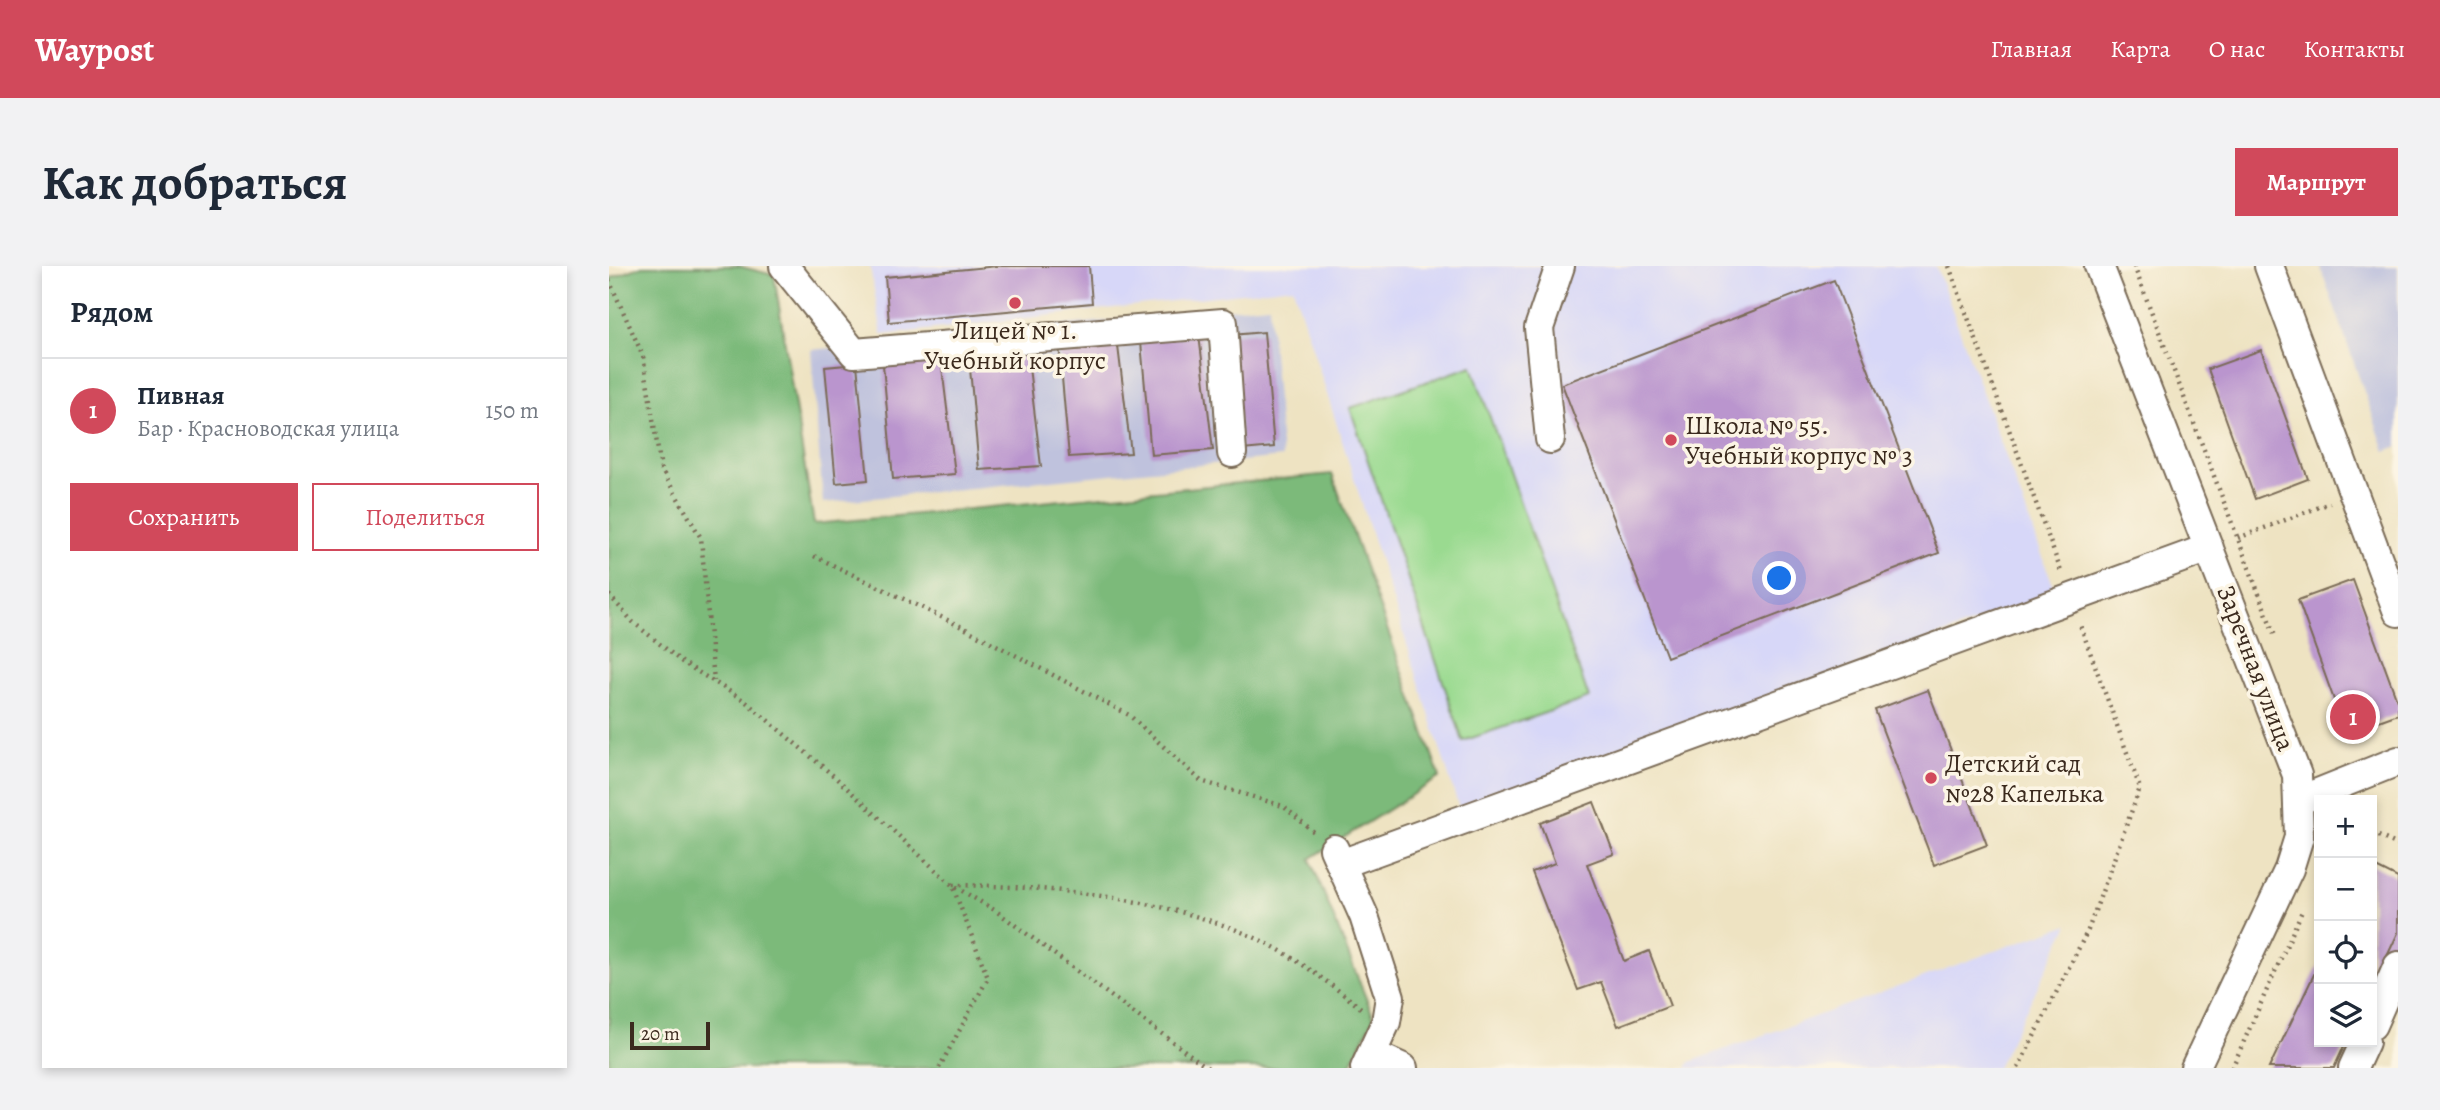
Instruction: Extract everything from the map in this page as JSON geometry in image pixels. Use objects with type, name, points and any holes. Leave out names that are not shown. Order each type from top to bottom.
[{"type":"street","points":[[784,266],[854,353],[1223,323],[1232,453]]},
{"type":"street","points":[[1550,439],[1539,328],[1560,266]]},
{"type":"street","name":"Заречная улица","points":[[2099,266],[2297,775],[2299,837],[2289,869],[2195,1068]]},
{"type":"street","points":[[2273,271],[2398,612]]},
{"type":"street","points":[[1403,1068],[1368,1061],[1384,1026],[1390,997],[1364,916],[1338,856],[2209,548]]},
{"type":"street","points":[[2298,801],[2398,761]]},
{"type":"street","points":[[2377,1013],[2398,965]]},
{"type":"street","points":[[2353,1068],[2363,1047]]},
{"type":"path","points":[[1949,266],[2140,788],[2088,930],[2018,1068]]},
{"type":"path","points":[[2134,266],[2276,639]]},
{"type":"path","points":[[609,280],[643,356],[661,469],[701,538],[714,682]]},
{"type":"path","points":[[2238,538],[2354,494]]},
{"type":"path","points":[[814,556],[962,627],[1129,715],[1201,781],[1283,806],[1338,856]]},
{"type":"path","points":[[609,594],[652,638],[682,662],[745,701],[826,769],[952,885],[996,911],[1208,1068]]},
{"type":"path","points":[[2377,835],[2398,845]]},
{"type":"path","points":[[952,885],[1003,886],[1102,897],[1211,920],[1273,947],[1326,981],[1384,1026]]},
{"type":"path","points":[[939,1068],[988,978],[952,885]]},
{"type":"path","points":[[2232,1068],[2308,898]]},
{"type":"shaded area","name":"Школа № 55. Учебный корпус № 3","points":[[870,266],[1936,266],[2056,593],[1460,811],[1293,287],[882,335]]},
{"type":"shaded area","points":[[2320,266],[2398,266],[2398,446],[2385,451]]},
{"type":"shaded area","points":[[1269,305],[1282,457],[823,503],[811,350]]},
{"type":"shaded area","points":[[2069,924],[1997,1068],[1687,1068],[1690,1062]]},
{"type":"green space","points":[[642,266],[738,266],[774,275],[814,524],[1332,474],[1440,777],[1310,859],[1374,1018],[1349,1068],[609,1068],[609,279]]},
{"type":"green space","points":[[1472,366],[1589,698],[1463,741],[1350,408]]},
{"type":"building","points":[[998,266],[1089,266],[1092,303],[889,322],[885,277]]},
{"type":"building","points":[[1834,280],[1939,553],[1667,657],[1562,384]]},
{"type":"building","points":[[1264,332],[1274,447],[1242,450],[1232,335]]},
{"type":"building","points":[[1199,335],[1213,450],[1151,455],[1141,342]]},
{"type":"building","points":[[1117,338],[1131,453],[1069,457],[1059,344]]},
{"type":"building","points":[[2261,350],[2308,479],[2255,499],[2208,369]]},
{"type":"building","points":[[1027,351],[1041,466],[979,470],[969,357]]},
{"type":"building","points":[[941,359],[955,474],[893,479],[883,365]]},
{"type":"building","points":[[857,364],[868,480],[836,483],[825,367]]},
{"type":"building","points":[[2353,580],[2398,703],[2398,714],[2346,733],[2298,600]]},
{"type":"building","name":"Детский сад №28 Капелька","points":[[1928,690],[1987,845],[1934,865],[1875,710]]},
{"type":"building","points":[[1594,802],[1614,854],[1587,864],[1624,961],[1649,951],[1670,1006],[1618,1026],[1601,982],[1578,990],[1532,872],[1555,863],[1540,823]]},
{"type":"building","points":[[2377,868],[2398,878],[2398,933],[2377,977]]},
{"type":"building","points":[[2314,974],[2314,1047],[2344,1047],[2334,1068],[2269,1068]]},
{"type":"place","name":"Лицей № 1. Учебный корпус","points":[[1015,303]]},
{"type":"place","name":"Школа № 55. Учебный корпус № 3","points":[[1671,440]]},
{"type":"place","name":"Пивная","points":[[2353,717]]},
{"type":"place","name":"Детский сад №28 Капелька","points":[[1931,778]]}]
